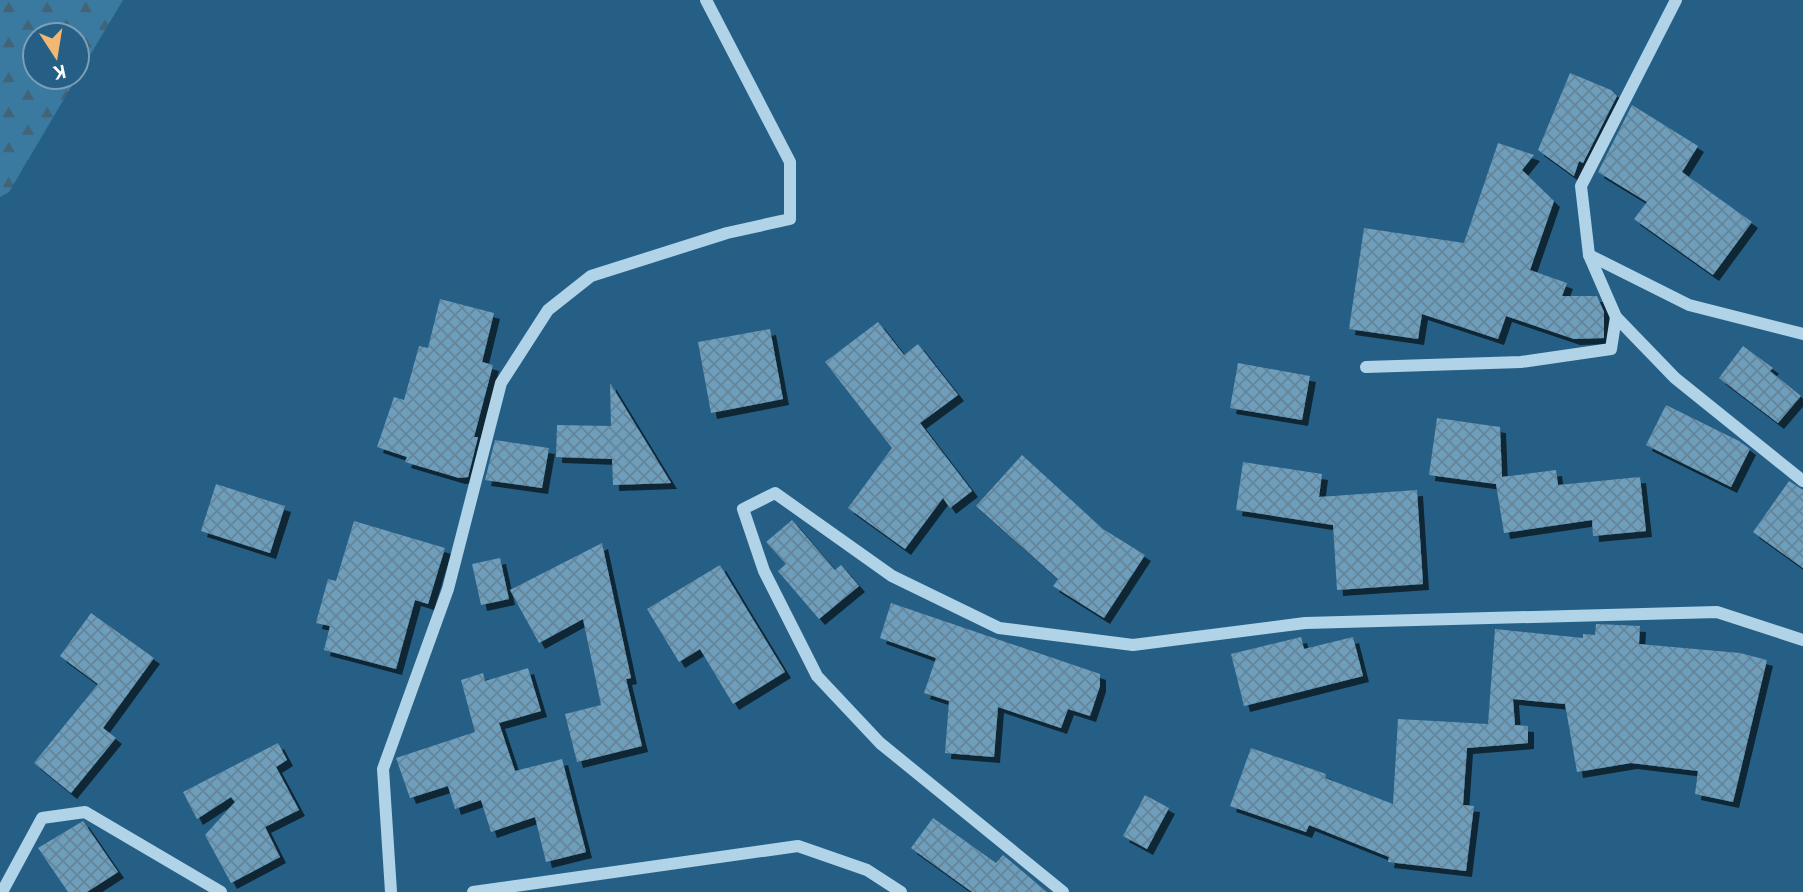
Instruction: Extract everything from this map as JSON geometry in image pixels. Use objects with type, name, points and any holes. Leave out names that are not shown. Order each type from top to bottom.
[{"type":"street","points":[[391,892],[383,769],[448,589],[501,383],[548,310],[591,276],[727,233],[790,219],[790,162],[706,0]]},
{"type":"street","points":[[1676,0],[1581,186],[1589,255],[1616,317],[1675,378],[1803,481]]},
{"type":"street","points":[[1589,255],[1689,305],[1803,334]]},
{"type":"street","points":[[1366,367],[1521,362],[1611,349],[1616,317]]},
{"type":"street","points":[[1063,892],[880,743],[817,676],[764,571],[743,509],[775,493],[892,576],[999,628],[1133,645],[1305,623],[1717,612],[1803,640]]},
{"type":"street","points":[[2,892],[42,818],[85,812],[221,892]]},
{"type":"street","points":[[473,892],[798,846],[867,870],[901,892]]},
{"type":"green space","points":[[0,0],[123,0],[91,54],[91,21],[21,21],[21,91],[69,91],[9,192],[0,197]]},
{"type":"building","points":[[1570,73],[1611,90],[1617,96],[1583,163],[1579,161],[1574,176],[1538,150]]},
{"type":"building","points":[[1632,105],[1698,146],[1682,172],[1752,222],[1713,275],[1634,219],[1647,202],[1598,172]]},
{"type":"building","points":[[1498,143],[1534,155],[1522,170],[1554,201],[1530,270],[1567,283],[1562,296],[1597,296],[1604,312],[1604,338],[1574,339],[1506,316],[1498,339],[1422,314],[1418,339],[1349,329],[1364,228],[1464,243]]},
{"type":"building","points":[[440,299],[494,313],[482,362],[493,365],[474,437],[478,437],[468,477],[459,478],[405,462],[407,457],[377,447],[394,397],[404,400],[419,346],[428,348]]},
{"type":"building","points":[[878,322],[904,355],[918,344],[958,395],[920,423],[972,491],[950,508],[943,498],[905,549],[848,508],[892,448],[825,362]]},
{"type":"building","points":[[770,329],[783,399],[711,413],[698,342]]},
{"type":"building","points":[[1743,346],[1773,368],[1770,371],[1801,396],[1778,423],[1719,378]]},
{"type":"building","points":[[1238,363],[1310,376],[1302,420],[1230,408]]},
{"type":"building","points":[[610,383],[671,483],[613,485],[612,459],[556,457],[557,425],[611,426]]},
{"type":"building","points":[[1666,405],[1750,449],[1731,487],[1646,445]]},
{"type":"building","points":[[1437,418],[1500,427],[1502,477],[1556,470],[1558,485],[1640,477],[1646,531],[1593,536],[1592,520],[1504,533],[1496,484],[1429,475]]},
{"type":"building","points":[[495,440],[549,448],[542,488],[485,480]]},
{"type":"building","points":[[1022,455],[1103,529],[1145,555],[1104,618],[1053,586],[1058,579],[976,506]]},
{"type":"building","points":[[1243,462],[1322,474],[1319,497],[1417,490],[1423,584],[1337,590],[1333,525],[1236,510]]},
{"type":"building","points":[[1789,481],[1803,490],[1803,568],[1753,532]]},
{"type":"building","points":[[216,484],[285,506],[270,553],[201,531]]},
{"type":"building","points":[[792,520],[835,570],[841,565],[859,586],[819,619],[778,571],[786,564],[766,542]]},
{"type":"building","points":[[354,521],[445,548],[428,604],[415,600],[396,669],[324,650],[330,626],[316,623],[328,579],[336,581]]},
{"type":"building","points":[[602,543],[631,678],[626,679],[642,746],[577,762],[565,714],[601,705],[583,619],[539,643],[510,590]]},
{"type":"building","points":[[500,558],[509,599],[481,605],[472,564]]},
{"type":"building","points":[[720,565],[785,672],[733,704],[700,649],[679,662],[647,609]]},
{"type":"building","points":[[891,603],[1100,674],[1100,686],[1090,716],[1068,709],[1061,728],[998,707],[994,757],[945,753],[949,701],[924,693],[936,658],[880,638]]},
{"type":"building","points":[[91,613],[154,658],[103,728],[116,738],[71,793],[34,763],[98,684],[60,656]]},
{"type":"building","points":[[1596,624],[1640,626],[1639,644],[1740,653],[1767,660],[1733,802],[1695,794],[1698,771],[1631,763],[1577,772],[1565,704],[1513,699],[1515,725],[1528,726],[1528,743],[1467,748],[1463,805],[1474,806],[1466,871],[1388,862],[1389,857],[1309,825],[1306,832],[1230,806],[1251,748],[1326,774],[1325,778],[1393,804],[1398,719],[1488,724],[1495,629],[1583,638],[1583,634],[1595,635]]},
{"type":"building","points":[[1301,637],[1304,649],[1353,637],[1363,676],[1244,706],[1231,654]]},
{"type":"building","points":[[528,668],[541,711],[499,723],[515,771],[562,759],[586,852],[546,862],[535,817],[491,832],[481,800],[455,809],[448,786],[410,798],[396,758],[475,732],[461,680],[483,673],[485,681]]},
{"type":"building","points":[[278,743],[287,760],[276,767],[299,810],[265,827],[280,857],[231,883],[205,835],[235,802],[231,797],[197,819],[183,792]]},
{"type":"building","points":[[1145,795],[1169,808],[1147,849],[1123,836]]},
{"type":"building","points":[[933,818],[996,863],[1003,855],[1047,892],[972,892],[911,848]]},
{"type":"building","points":[[83,821],[118,872],[87,892],[68,892],[38,848]]}]
